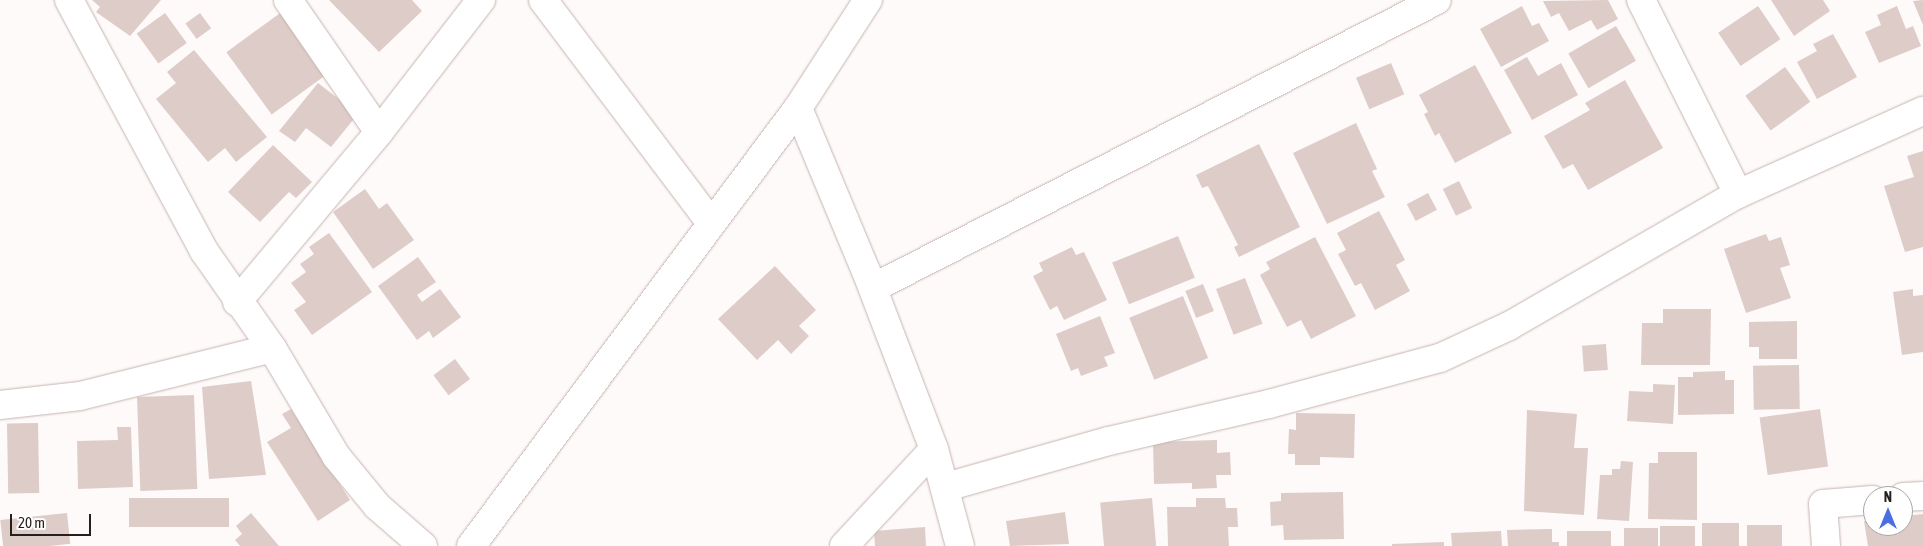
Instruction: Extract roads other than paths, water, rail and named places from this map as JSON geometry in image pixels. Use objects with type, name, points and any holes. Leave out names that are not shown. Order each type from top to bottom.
[{"type":"street","points":[[69,0],[204,251],[237,302],[272,348],[336,456],[377,506],[423,546]]},
{"type":"street","points":[[288,0],[380,132]]},
{"type":"street","points":[[237,302],[380,132],[481,0]]},
{"type":"street","points":[[543,0],[711,223]]},
{"type":"street","points":[[872,288],[1437,0]]},
{"type":"street","points":[[1641,0],[1738,194]]},
{"type":"street","points":[[471,546],[798,108],[859,5]]},
{"type":"street","points":[[798,108],[872,288],[934,449],[946,487],[960,546]]},
{"type":"street","points":[[946,487],[1109,441],[1269,404],[1440,358],[1509,326],[1738,194],[1923,110]]},
{"type":"street","points":[[0,405],[80,396],[272,348]]},
{"type":"street","points":[[844,546],[934,449]]},
{"type":"street","points":[[1826,546],[1823,504],[1863,501]]}]
